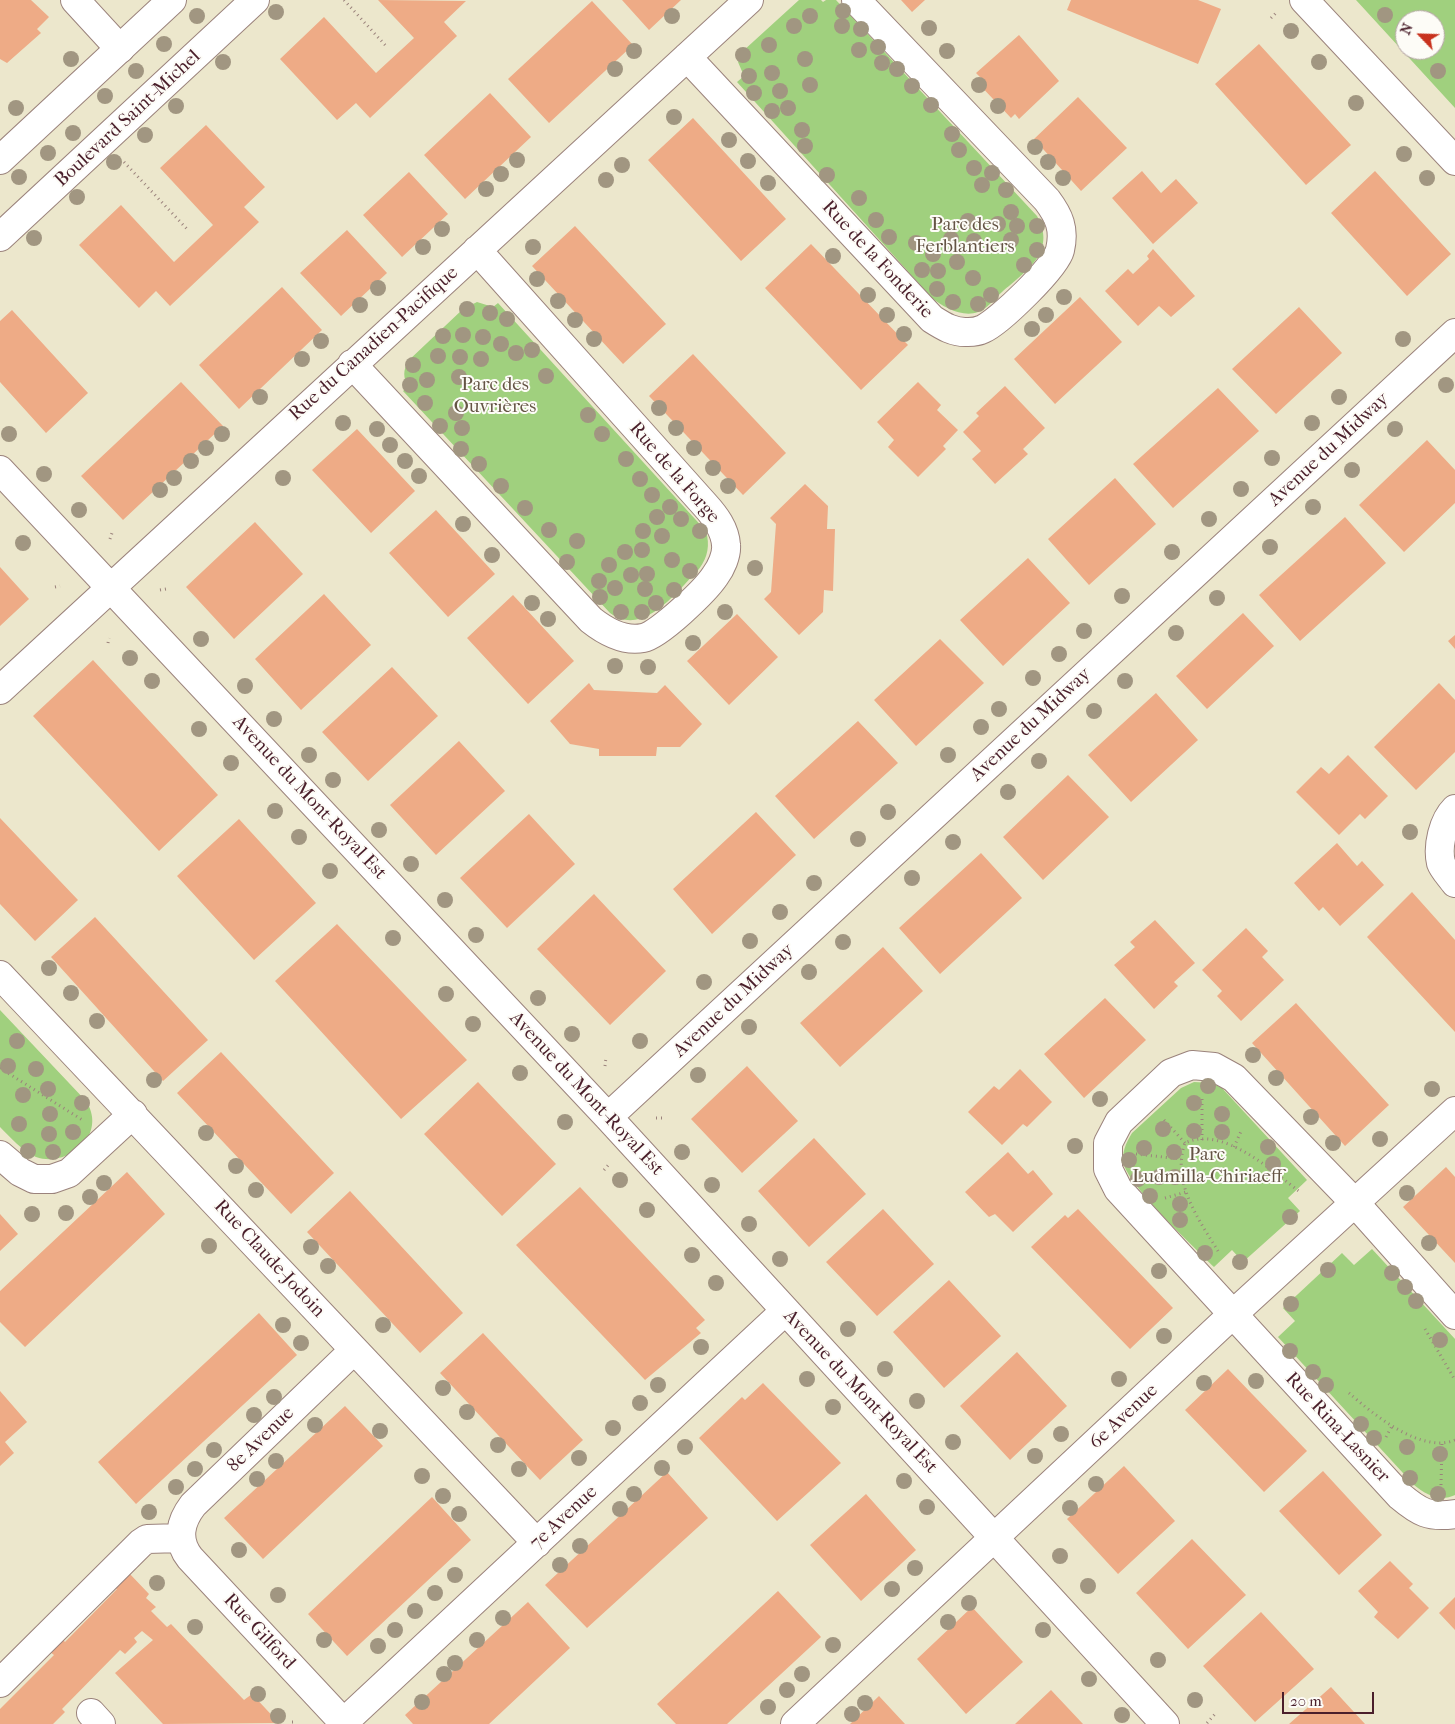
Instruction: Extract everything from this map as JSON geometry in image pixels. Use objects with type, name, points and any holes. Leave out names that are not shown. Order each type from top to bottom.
[{"type":"street","points":[[75,0],[120,49]]},
{"type":"street","points":[[0,160],[172,0]]},
{"type":"street","name":"Boulevard Saint-Michel","points":[[0,237],[255,0]]},
{"type":"street","name":"Rue du Canadien-Pacifique","points":[[0,690],[749,0]]},
{"type":"street","name":"Rue de la Fonderie","points":[[687,57],[932,320],[955,331],[968,332],[982,329],[994,322],[1046,273],[1054,263],[1060,252],[1062,233],[1059,216],[1047,200],[856,0]]},
{"type":"street","points":[[1304,0],[1455,161]]},
{"type":"street","name":"Rue de la Forge","points":[[352,364],[591,620],[607,632],[626,638],[643,638],[660,630],[714,578],[723,561],[726,546],[723,532],[710,511],[477,250]]},
{"type":"street","name":"Avenue du Midway","points":[[608,1118],[1455,333]]},
{"type":"street","name":"Avenue du Mont-Royal Est","points":[[0,470],[111,586],[608,1118],[1165,1724]]},
{"type":"street","points":[[1455,809],[1448,816],[1441,837],[1441,864],[1455,883]]},
{"type":"street","name":"Rue Claude-Jodoin","points":[[0,975],[537,1543]]},
{"type":"street","name":"Rue Rina-Lasnier","points":[[1356,1204],[1234,1078],[1214,1068],[1192,1065],[1171,1073],[1119,1122],[1108,1143],[1108,1169],[1118,1189],[1400,1496],[1418,1511],[1439,1516],[1455,1514]]},
{"type":"street","name":"6e Avenue","points":[[795,1724],[1232,1315],[1356,1204],[1455,1111]]},
{"type":"street","points":[[0,1155],[20,1172],[34,1179],[52,1179],[69,1173],[133,1114]]},
{"type":"street","points":[[1356,1204],[1455,1315]]},
{"type":"street","name":"7e Avenue","points":[[343,1724],[785,1310]]},
{"type":"street","name":"8e Avenue","points":[[181,1538],[182,1523],[193,1506],[354,1350]]},
{"type":"street","points":[[0,1683],[141,1543],[147,1540],[181,1538]]},
{"type":"street","name":"Rue Gilford","points":[[181,1538],[182,1548],[190,1558],[343,1724]]},
{"type":"path","points":[[344,0],[386,46]]},
{"type":"path","points":[[1272,18],[1278,11]]},
{"type":"path","points":[[123,161],[186,229]]},
{"type":"path","points":[[110,539],[112,533]]},
{"type":"path","points":[[55,587],[60,586]]},
{"type":"path","points":[[160,590],[166,589]]},
{"type":"path","points":[[108,643],[109,638]]},
{"type":"path","points":[[606,1057],[606,1066]]},
{"type":"path","points":[[0,1068],[93,1126]]},
{"type":"path","points":[[1202,1091],[1202,1140]]},
{"type":"path","points":[[656,1118],[662,1118]]},
{"type":"path","points":[[1162,1118],[1185,1143]]},
{"type":"path","points":[[1234,1147],[1244,1124]]},
{"type":"path","points":[[1185,1143],[1202,1140],[1219,1142],[1234,1147],[1248,1154],[1304,1195]]},
{"type":"path","points":[[1185,1143],[1182,1159],[1182,1179],[1186,1192],[1221,1256]]},
{"type":"path","points":[[1133,1154],[1182,1159]]},
{"type":"path","points":[[604,1170],[611,1163]]},
{"type":"path","points":[[1346,1390],[1392,1426],[1419,1440],[1442,1443],[1455,1440]]},
{"type":"path","points":[[1441,1489],[1442,1443]]},
{"type":"path","points":[[1207,1723],[1216,1713]]},
{"type":"path","points":[[292,1722],[297,1722]]},
{"type":"green space","name":"Parc des Ferblantiers","points":[[799,0],[821,0],[823,2],[826,0],[836,0],[1037,216],[1042,229],[1043,240],[1036,260],[981,311],[966,314],[960,313],[947,308],[932,298],[737,82],[744,76],[738,62],[743,51]]},
{"type":"green space","points":[[1356,0],[1455,0],[1455,108],[1411,60],[1445,60],[1445,10],[1395,10],[1395,43]]},
{"type":"green space","name":"Parc des Ouvrières","points":[[477,302],[493,307],[498,303],[706,531],[707,551],[699,569],[659,609],[647,616],[635,620],[623,619],[610,613],[403,391],[408,387],[404,374],[408,361],[463,309]]},
{"type":"green space","points":[[0,1010],[86,1101],[91,1114],[92,1126],[88,1137],[72,1153],[60,1158],[36,1157],[21,1148],[0,1127]]},
{"type":"green space","name":"Parc Ludmilla-Chiriaeff","points":[[1194,1082],[1212,1083],[1222,1088],[1307,1180],[1288,1198],[1300,1211],[1243,1262],[1232,1250],[1214,1267],[1150,1202],[1138,1188],[1124,1165],[1123,1156],[1125,1148],[1132,1133],[1181,1088]]},
{"type":"green space","points":[[1372,1249],[1455,1339],[1455,1495],[1449,1497],[1439,1498],[1433,1496],[1423,1492],[1414,1485],[1278,1337],[1295,1321],[1283,1308],[1342,1253],[1354,1265]]},
{"type":"building","points":[[0,0],[31,0],[49,17],[37,29],[41,33],[7,63],[0,59]]},
{"type":"building","points":[[378,0],[466,1],[444,22],[457,36],[370,118],[356,103],[337,120],[280,59],[324,17],[376,73],[414,38]]},
{"type":"building","points":[[622,0],[681,0],[649,30]]},
{"type":"building","points":[[901,0],[925,0],[912,12]]},
{"type":"building","points":[[1071,0],[1198,0],[1221,9],[1198,64],[1067,10]]},
{"type":"building","points":[[592,1],[633,45],[549,123],[508,79]]},
{"type":"building","points":[[1019,35],[1059,81],[1019,119],[1015,114],[1011,118],[977,82],[981,78],[976,73]]},
{"type":"building","points":[[1259,44],[1351,145],[1306,185],[1215,84]]},
{"type":"building","points":[[490,93],[531,137],[465,199],[424,155]]},
{"type":"building","points":[[1078,97],[1127,148],[1081,191],[1034,139]]},
{"type":"building","points":[[693,118],[786,219],[741,261],[648,160]]},
{"type":"building","points":[[206,125],[265,187],[244,207],[259,222],[170,306],[156,291],[139,308],[79,245],[121,205],[174,262],[213,225],[160,168]]},
{"type":"building","points":[[1142,171],[1161,193],[1176,179],[1198,203],[1153,244],[1112,198]]},
{"type":"building","points":[[1375,171],[1451,254],[1407,296],[1331,213]]},
{"type":"building","points":[[409,172],[448,214],[402,257],[363,215]]},
{"type":"building","points":[[575,226],[666,324],[623,364],[532,266]]},
{"type":"building","points":[[347,230],[387,273],[341,316],[300,273]]},
{"type":"building","points":[[811,244],[908,345],[861,390],[765,288]]},
{"type":"building","points":[[1153,249],[1195,296],[1171,317],[1159,306],[1138,326],[1105,291],[1128,269],[1133,274],[1149,259],[1147,256]]},
{"type":"building","points":[[282,287],[322,330],[239,409],[199,365]]},
{"type":"building","points":[[1080,297],[1122,342],[1055,404],[1014,359]]},
{"type":"building","points":[[1299,307],[1342,353],[1276,414],[1232,369]]},
{"type":"building","points":[[12,310],[88,393],[46,433],[0,382],[0,321]]},
{"type":"building","points":[[693,354],[786,453],[743,495],[649,396]]},
{"type":"building","points":[[181,382],[223,426],[123,520],[81,476]]},
{"type":"building","points":[[918,382],[941,405],[937,410],[958,430],[943,446],[946,449],[918,477],[888,447],[894,440],[877,422]]},
{"type":"building","points":[[1005,386],[1045,428],[1023,449],[1028,454],[995,484],[972,459],[981,451],[963,432],[979,416],[976,413]]},
{"type":"building","points":[[1218,388],[1259,431],[1173,508],[1133,464]]},
{"type":"building","points":[[357,429],[415,491],[371,533],[312,470]]},
{"type":"building","points":[[1427,440],[1455,470],[1455,503],[1404,552],[1359,505]]},
{"type":"building","points":[[1115,478],[1156,524],[1089,585],[1048,539]]},
{"type":"building","points":[[805,484],[828,506],[827,529],[835,529],[833,591],[824,590],[823,612],[799,635],[764,599],[771,592],[776,524],[770,518]]},
{"type":"building","points":[[436,510],[495,574],[448,617],[389,553]]},
{"type":"building","points":[[1345,517],[1386,563],[1300,641],[1259,595]]},
{"type":"building","points":[[255,522],[303,574],[234,639],[186,587]]},
{"type":"building","points":[[1028,558],[1070,603],[1003,666],[960,620]]},
{"type":"building","points":[[0,567],[29,599],[0,626]]},
{"type":"building","points":[[324,594],[371,645],[301,710],[255,659]]},
{"type":"building","points":[[513,595],[574,661],[528,704],[467,638]]},
{"type":"building","points":[[1243,613],[1274,646],[1207,709],[1176,676]]},
{"type":"building","points":[[737,614],[778,657],[729,705],[687,661]]},
{"type":"building","points":[[1455,635],[1455,649],[1448,641]]},
{"type":"building","points":[[940,639],[984,683],[916,746],[874,700]]},
{"type":"building","points":[[93,660],[218,795],[159,851],[33,716]]},
{"type":"building","points":[[392,667],[438,716],[368,781],[322,732]]},
{"type":"building","points":[[589,683],[594,690],[657,693],[665,685],[702,724],[680,747],[657,747],[656,756],[599,756],[599,749],[570,744],[550,721]]},
{"type":"building","points":[[1439,683],[1455,700],[1455,752],[1416,790],[1374,747]]},
{"type":"building","points":[[1156,693],[1198,740],[1131,802],[1088,755]]},
{"type":"building","points":[[858,721],[898,763],[814,839],[775,796]]},
{"type":"building","points":[[459,741],[505,791],[436,855],[390,805]]},
{"type":"building","points":[[1348,755],[1388,796],[1365,819],[1360,814],[1339,835],[1296,792],[1321,767],[1329,774]]},
{"type":"building","points":[[1068,775],[1109,817],[1043,880],[1003,837]]},
{"type":"building","points":[[756,812],[796,855],[712,934],[673,889]]},
{"type":"building","points":[[529,814],[575,864],[507,928],[460,878]]},
{"type":"building","points":[[0,818],[78,900],[35,941],[0,904]]},
{"type":"building","points":[[239,819],[316,903],[254,960],[177,876]]},
{"type":"building","points":[[1337,843],[1357,866],[1362,861],[1384,885],[1340,926],[1323,907],[1319,911],[1294,883]]},
{"type":"building","points":[[981,853],[1022,898],[940,974],[899,928]]},
{"type":"building","points":[[1412,892],[1455,940],[1455,1032],[1367,937]]},
{"type":"building","points":[[594,894],[666,971],[610,1025],[537,949]]},
{"type":"building","points":[[95,917],[208,1040],[163,1081],[51,957]]},
{"type":"building","points":[[1155,920],[1195,963],[1174,982],[1178,986],[1154,1009],[1114,965],[1135,947],[1130,942]]},
{"type":"building","points":[[337,924],[467,1060],[401,1119],[275,981]]},
{"type":"building","points":[[1246,928],[1268,951],[1262,957],[1284,980],[1241,1021],[1217,996],[1222,991],[1202,970]]},
{"type":"building","points":[[883,947],[923,991],[840,1067],[800,1023]]},
{"type":"building","points":[[1105,998],[1146,1040],[1084,1098],[1044,1054]]},
{"type":"building","points":[[1296,1003],[1389,1105],[1345,1146],[1252,1043]]},
{"type":"building","points":[[221,1052],[334,1173],[291,1214],[177,1093]]},
{"type":"building","points":[[747,1066],[798,1121],[742,1173],[691,1119]]},
{"type":"building","points":[[1020,1069],[1052,1102],[1027,1127],[1023,1124],[1002,1145],[968,1112],[994,1086],[999,1090]]},
{"type":"building","points":[[478,1082],[556,1164],[502,1216],[424,1134]]},
{"type":"building","points":[[814,1138],[866,1194],[809,1247],[758,1191]]},
{"type":"building","points":[[1008,1152],[1028,1174],[1033,1170],[1053,1194],[1013,1232],[995,1214],[989,1217],[965,1192]]},
{"type":"building","points":[[1446,1167],[1455,1177],[1455,1263],[1403,1207]]},
{"type":"building","points":[[127,1172],[165,1214],[25,1347],[0,1322],[0,1291]]},
{"type":"building","points":[[580,1187],[705,1320],[696,1328],[701,1333],[645,1380],[516,1245]]},
{"type":"building","points":[[350,1191],[463,1313],[420,1353],[307,1232]]},
{"type":"building","points":[[883,1209],[934,1264],[877,1316],[826,1262]]},
{"type":"building","points":[[1078,1209],[1173,1308],[1130,1349],[1031,1247],[1065,1215],[1068,1218]]},
{"type":"building","points":[[0,1214],[18,1234],[0,1251]]},
{"type":"building","points":[[949,1280],[1001,1336],[944,1388],[893,1332]]},
{"type":"building","points":[[259,1313],[297,1355],[136,1504],[98,1462]]},
{"type":"building","points":[[483,1333],[583,1440],[540,1480],[440,1373]]},
{"type":"building","points":[[1017,1352],[1067,1406],[1010,1460],[960,1406]]},
{"type":"building","points":[[1228,1369],[1307,1451],[1264,1492],[1185,1410]]},
{"type":"building","points":[[763,1383],[841,1463],[777,1521],[699,1438],[742,1397],[745,1400]]},
{"type":"building","points":[[0,1391],[27,1422],[5,1442],[14,1453],[0,1466]]},
{"type":"building","points":[[345,1406],[383,1446],[263,1559],[224,1518]]},
{"type":"building","points":[[1124,1466],[1175,1521],[1118,1574],[1067,1519]]},
{"type":"building","points":[[1323,1471],[1382,1535],[1339,1575],[1279,1511]]},
{"type":"building","points":[[667,1472],[708,1518],[587,1628],[545,1585]]},
{"type":"building","points":[[866,1494],[916,1550],[861,1601],[810,1545]]},
{"type":"building","points":[[432,1497],[471,1540],[347,1656],[308,1614]]},
{"type":"building","points":[[1192,1539],[1246,1595],[1188,1649],[1136,1593]]},
{"type":"building","points":[[1390,1561],[1413,1584],[1409,1588],[1429,1608],[1398,1639],[1374,1617],[1378,1612],[1358,1591]]},
{"type":"building","points":[[128,1572],[149,1594],[146,1598],[156,1607],[151,1611],[167,1627],[171,1624],[244,1700],[252,1694],[279,1723],[163,1724],[115,1673],[153,1640],[142,1631],[134,1638],[137,1642],[125,1654],[120,1650],[62,1709],[65,1712],[53,1724],[0,1724],[0,1709],[54,1655],[50,1652],[63,1640],[65,1642],[117,1589],[113,1586]]},
{"type":"building","points":[[778,1591],[821,1637],[727,1724],[676,1724],[657,1704]]},
{"type":"building","points":[[1455,1597],[1455,1630],[1439,1613]]},
{"type":"building","points":[[528,1602],[570,1648],[489,1724],[413,1724],[405,1715]]},
{"type":"building","points":[[972,1607],[1023,1662],[966,1714],[917,1659]]},
{"type":"building","points":[[1261,1612],[1314,1669],[1255,1722],[1203,1666]]},
{"type":"building","points":[[1331,1687],[1365,1724],[1289,1724]]},
{"type":"building","points":[[1051,1690],[1083,1724],[1015,1724]]},
{"type":"building","points":[[879,1696],[905,1724],[850,1724]]}]
